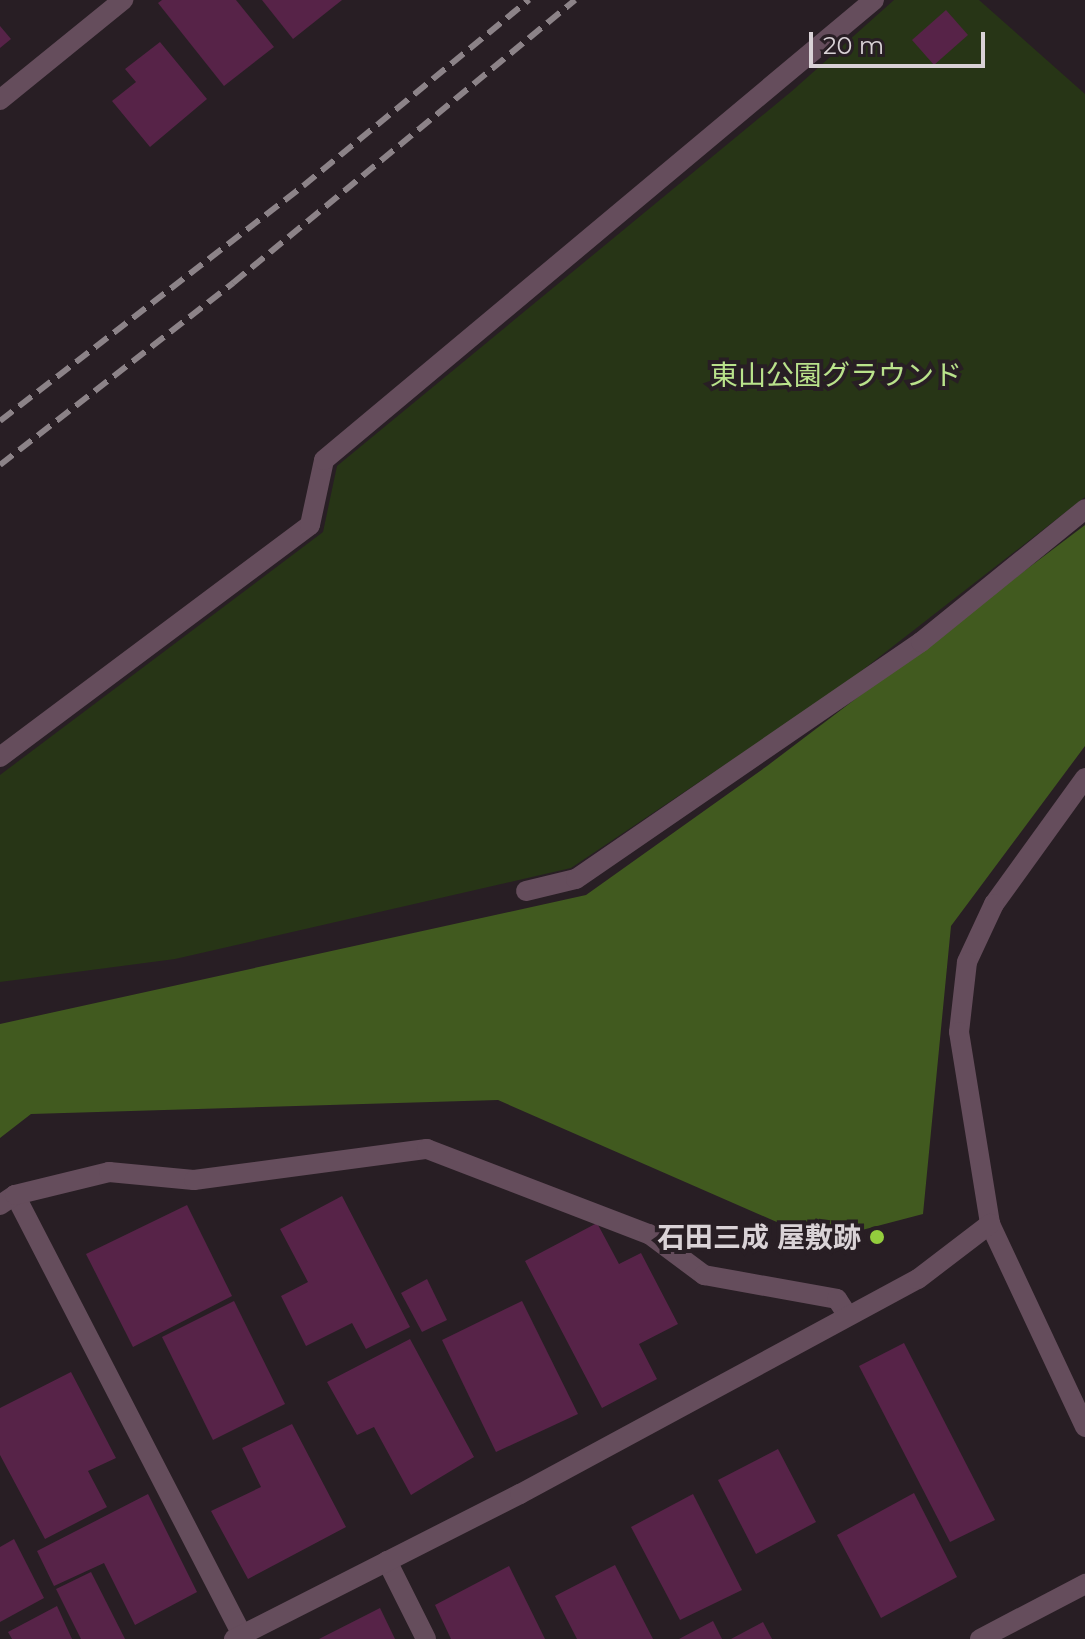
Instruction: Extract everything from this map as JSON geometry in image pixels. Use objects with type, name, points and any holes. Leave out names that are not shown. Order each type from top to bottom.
[{"type":"street","points":[[0,100],[123,0]]},
{"type":"street","points":[[0,757],[310,525],[324,460],[874,0]]},
{"type":"street","points":[[526,891],[576,879],[921,642],[1085,509]]},
{"type":"street","points":[[1085,778],[994,904],[967,962],[959,1032],[990,1224],[1085,1427]]},
{"type":"street","points":[[848,1316],[837,1299],[704,1275],[649,1234],[427,1149],[194,1180],[109,1172],[7,1200],[238,1637],[387,1561],[918,1279],[990,1224]]},
{"type":"street","points":[[387,1561],[426,1639]]},
{"type":"street","points":[[980,1639],[1085,1584]]},
{"type":"green space","name":"東山公園グラウンド","points":[[894,0],[979,0],[1085,94],[1085,497],[842,686],[571,868],[175,959],[0,982],[0,775],[323,532],[337,466],[792,91]]},
{"type":"green space","points":[[1085,525],[1085,746],[951,926],[923,1214],[820,1241],[498,1100],[31,1114],[0,1138],[0,1024],[586,895],[767,766]]},
{"type":"building","points":[[162,0],[236,0],[274,47],[224,86],[158,3]]},
{"type":"building","points":[[262,0],[342,0],[293,39]]},
{"type":"building","points":[[946,10],[968,35],[934,65],[912,40]]},
{"type":"building","points":[[0,26],[11,39],[0,48]]},
{"type":"building","points":[[160,42],[207,99],[150,147],[112,101],[136,82],[125,69]]},
{"type":"building","points":[[342,1196],[410,1327],[366,1349],[352,1323],[306,1346],[281,1296],[308,1282],[280,1229]]},
{"type":"building","points":[[187,1205],[232,1296],[133,1347],[86,1254]]},
{"type":"building","points":[[597,1223],[619,1264],[641,1253],[678,1324],[639,1344],[657,1379],[602,1408],[525,1261]]},
{"type":"building","points":[[427,1279],[447,1320],[422,1332],[401,1293]]},
{"type":"building","points":[[234,1301],[285,1404],[213,1440],[162,1337]]},
{"type":"building","points":[[522,1301],[578,1414],[496,1452],[442,1340]]},
{"type":"building","points":[[410,1339],[474,1457],[411,1495],[374,1427],[357,1435],[327,1382]]},
{"type":"building","points":[[904,1343],[995,1520],[950,1542],[859,1366]]},
{"type":"building","points":[[71,1372],[116,1458],[88,1471],[107,1507],[45,1539],[0,1455],[0,1408]]},
{"type":"building","points":[[292,1424],[346,1527],[248,1579],[211,1511],[261,1487],[242,1448]]},
{"type":"building","points":[[778,1449],[816,1522],[756,1554],[718,1480]]},
{"type":"building","points":[[914,1493],[957,1577],[881,1618],[837,1535]]},
{"type":"building","points":[[148,1494],[197,1592],[135,1625],[104,1563],[54,1586],[37,1551]]},
{"type":"building","points":[[693,1494],[742,1590],[680,1620],[631,1527]]},
{"type":"building","points":[[14,1539],[44,1598],[0,1622],[0,1547]]},
{"type":"building","points":[[615,1565],[653,1639],[577,1639],[555,1596]]},
{"type":"building","points":[[509,1566],[545,1639],[451,1639],[435,1605]]},
{"type":"building","points":[[91,1572],[125,1639],[81,1639],[56,1589]]},
{"type":"building","points":[[57,1606],[72,1639],[12,1639],[8,1632]]},
{"type":"building","points":[[380,1608],[395,1639],[319,1639]]},
{"type":"building","points":[[713,1621],[722,1639],[679,1639]]},
{"type":"building","points":[[763,1622],[772,1639],[731,1639]]},
{"type":"railway","points":[[0,421],[303,186],[529,0]]},
{"type":"railway","points":[[0,465],[233,283],[575,0]]},
{"type":"place","name":"石田三成 屋敷跡","points":[[877,1237]]}]
